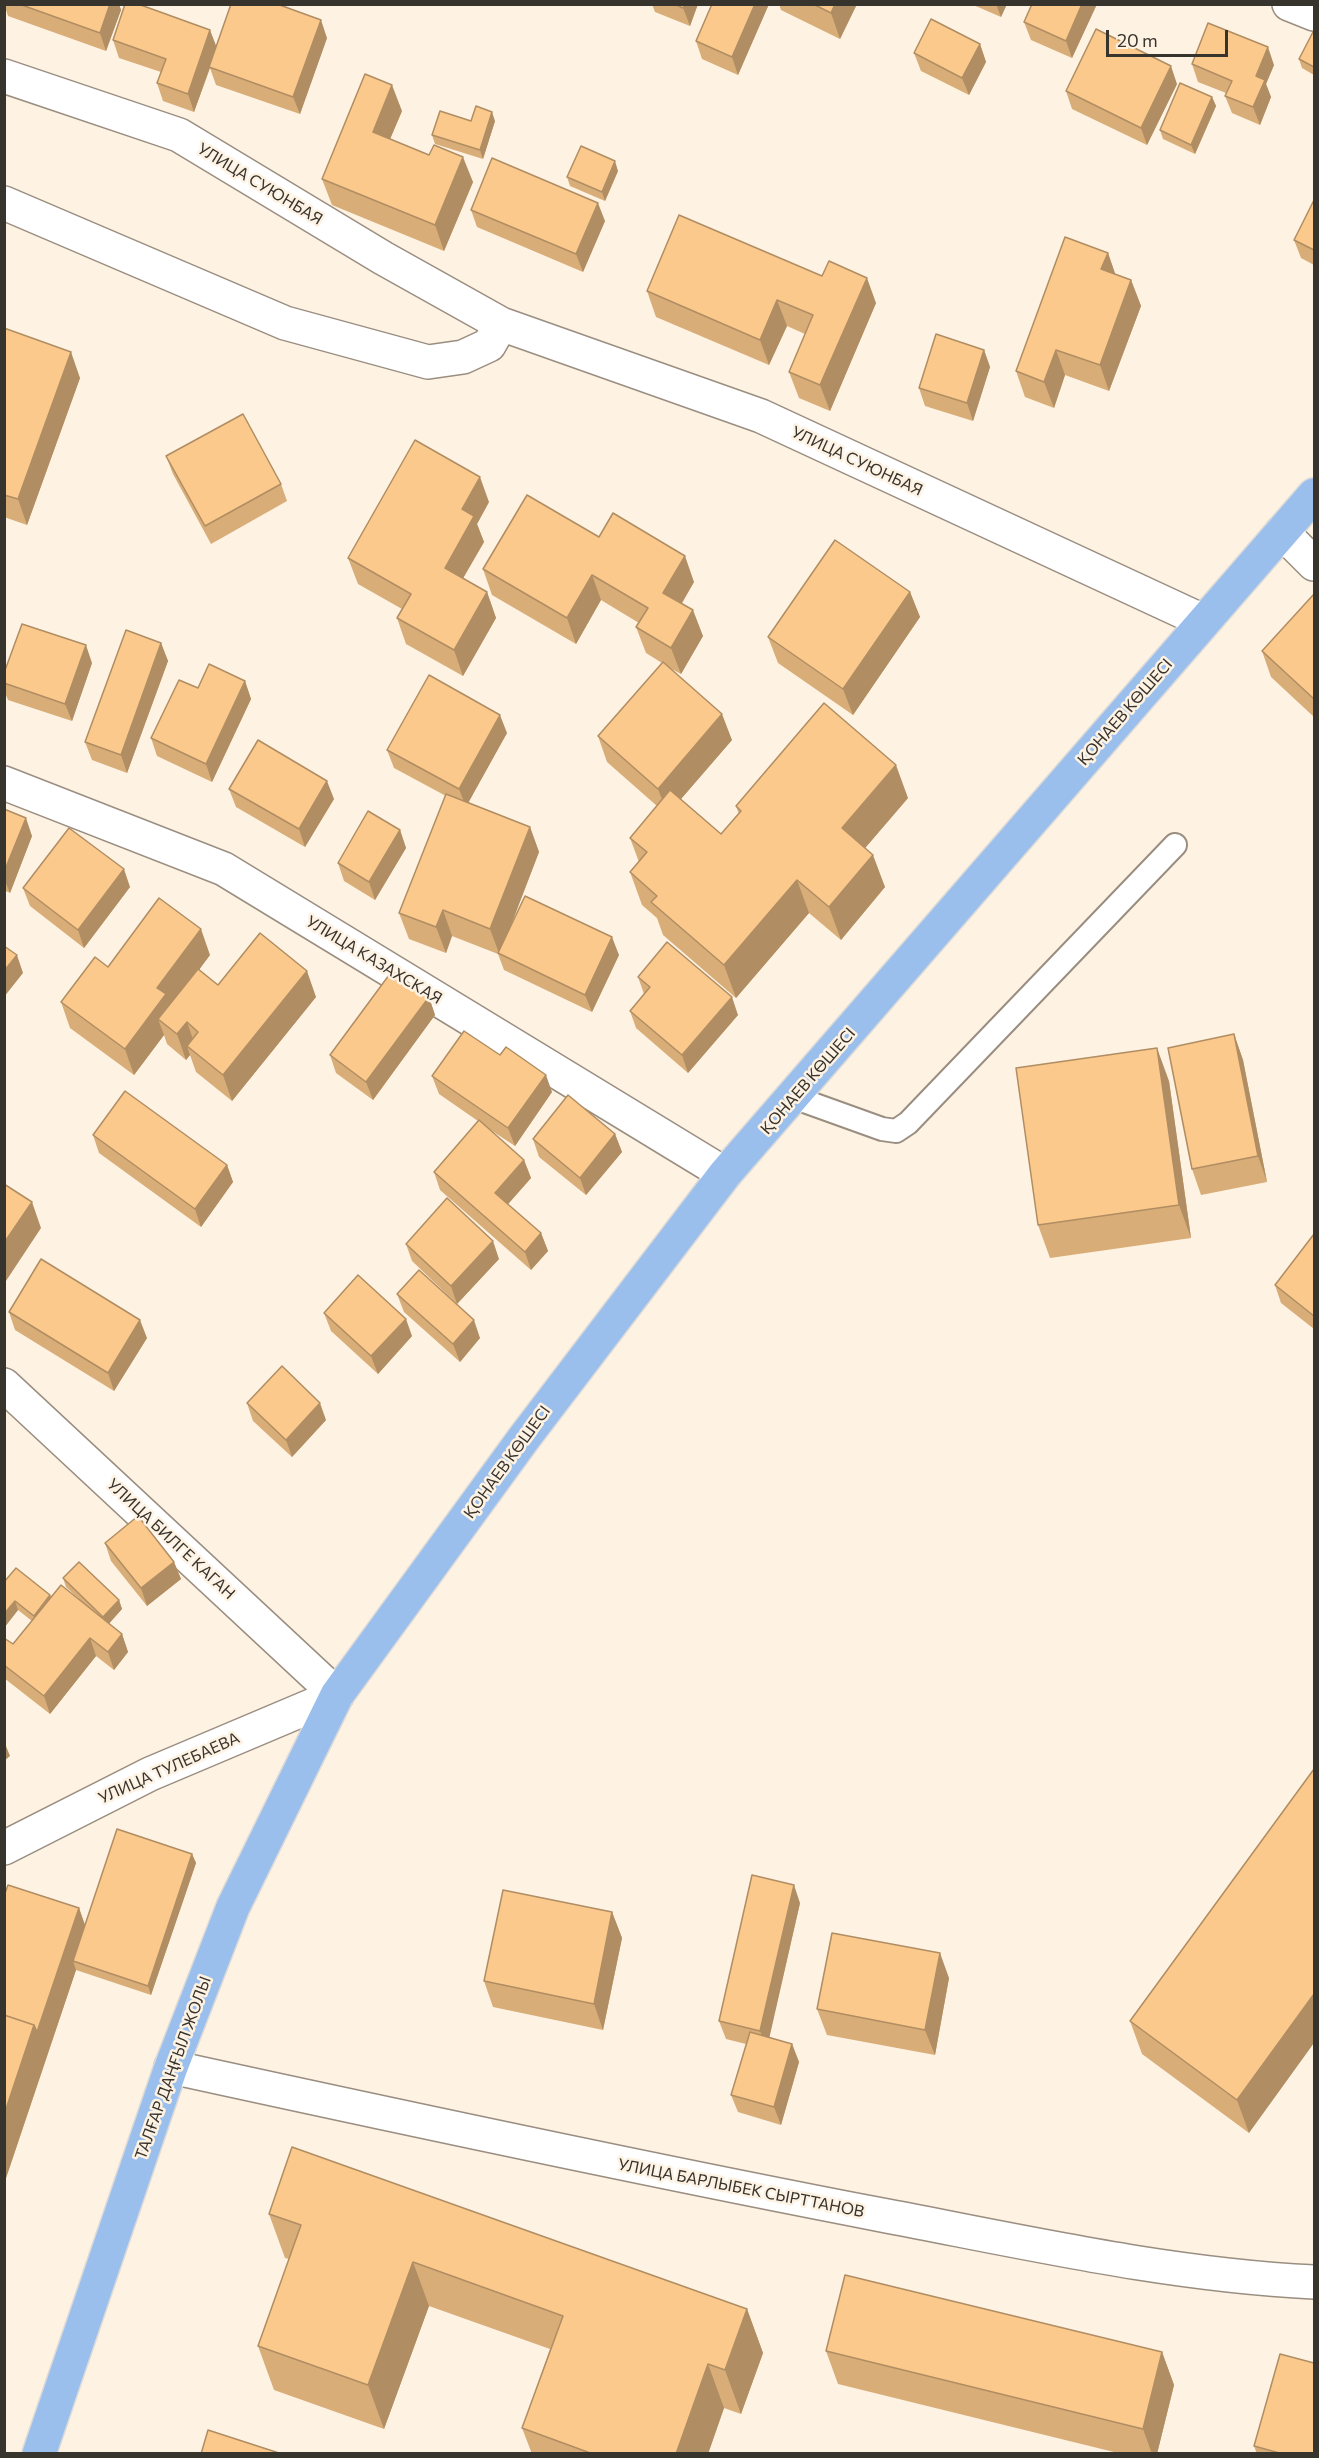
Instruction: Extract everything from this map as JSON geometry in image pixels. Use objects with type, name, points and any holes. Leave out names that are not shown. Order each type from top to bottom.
[{"type":"main road","name":"ҚОНАЕВ КӨШЕСІ","points":[[337,1695],[532,1428],[726,1174],[1314,495]]},
{"type":"main road","name":"ТАЛҒАР ДАҢҒЫЛ ЖОЛЫ","points":[[39,2454],[171,2067],[233,1907],[337,1695]]},
{"type":"street","points":[[1288,4],[1314,14]]},
{"type":"street","name":"УЛИЦА СУЮНБАЯ","points":[[4,76],[179,135],[373,252],[501,324],[760,416],[1203,621]]},
{"type":"street","points":[[4,203],[285,323],[428,362],[464,357],[489,345],[501,324]]},
{"type":"street","points":[[1282,532],[1314,564]]},
{"type":"street","name":"УЛИЦА КАЗАХСКАЯ","points":[[4,783],[224,869],[726,1174]]},
{"type":"street","name":"УЛИЦА БИЛГЕ КАГАН","points":[[4,1385],[337,1695]]},
{"type":"street","name":"УЛИЦА ТУЛЕБАЕВА","points":[[4,1848],[150,1774],[337,1695]]},
{"type":"street","name":"УЛИЦА БАРЛЫБЕК СЫРТТАНОВ","points":[[171,2067],[652,2171],[1114,2260],[1257,2280],[1314,2282]]},
{"type":"lane","points":[[793,1097],[882,1129],[896,1131],[1175,845]]},
{"type":"building","points":[[19,4],[110,4],[100,33]]},
{"type":"building","points":[[125,4],[138,4],[210,30],[188,94],[157,83],[166,59],[113,40]]},
{"type":"building","points":[[231,4],[277,4],[321,20],[293,97],[209,67]]},
{"type":"building","points":[[712,4],[755,4],[732,57],[696,41]]},
{"type":"building","points":[[813,4],[835,4],[831,13]]},
{"type":"building","points":[[1032,4],[1082,4],[1066,41],[1024,22]]},
{"type":"building","points":[[931,19],[980,44],[962,78],[914,53]]},
{"type":"building","points":[[1208,23],[1268,47],[1256,76],[1265,80],[1253,107],[1225,96],[1232,81],[1192,64]]},
{"type":"building","points":[[1096,29],[1171,66],[1141,128],[1066,91]]},
{"type":"building","points":[[1314,30],[1314,67],[1299,59]]},
{"type":"building","points":[[365,74],[392,85],[373,132],[429,155],[434,145],[463,157],[435,225],[322,179]]},
{"type":"building","points":[[1180,83],[1212,97],[1191,145],[1160,130]]},
{"type":"building","points":[[476,106],[492,112],[480,150],[432,135],[440,111],[471,121]]},
{"type":"building","points":[[581,146],[615,161],[602,192],[567,177]]},
{"type":"building","points":[[492,158],[598,203],[576,254],[471,210]]},
{"type":"building","points":[[1314,200],[1314,250],[1294,240]]},
{"type":"building","points":[[679,215],[822,276],[829,261],[867,278],[820,385],[789,372],[813,315],[777,300],[760,340],[647,291]]},
{"type":"building","points":[[1065,237],[1108,253],[1101,269],[1131,280],[1100,365],[1056,350],[1044,382],[1016,371]]},
{"type":"building","points":[[4,328],[71,352],[18,499],[4,495]]},
{"type":"building","points":[[936,334],[984,350],[967,403],[919,388]]},
{"type":"building","points":[[243,414],[281,484],[205,526],[166,456]]},
{"type":"building","points":[[415,440],[480,477],[462,509],[474,516],[445,568],[487,592],[454,650],[397,618],[411,594],[348,558]]},
{"type":"building","points":[[527,495],[599,537],[613,513],[685,556],[663,593],[693,610],[671,648],[636,627],[648,608],[592,575],[567,618],[483,569]]},
{"type":"building","points":[[835,540],[910,592],[843,689],[768,637]]},
{"type":"building","points":[[1314,594],[1314,699],[1262,651]]},
{"type":"building","points":[[22,624],[86,645],[65,704],[4,683],[4,673]]},
{"type":"building","points":[[126,630],[161,643],[121,755],[85,742]]},
{"type":"building","points":[[663,662],[722,714],[658,789],[598,736]]},
{"type":"building","points":[[209,664],[245,681],[206,764],[151,738],[179,680],[198,688]]},
{"type":"building","points":[[429,675],[500,715],[459,789],[387,750]]},
{"type":"building","points":[[824,703],[896,765],[842,828],[873,855],[829,907],[797,880],[724,965],[651,902],[657,896],[630,872],[647,852],[630,838],[670,790],[721,834],[741,811],[736,806]]},
{"type":"building","points":[[258,740],[327,781],[299,829],[229,789]]},
{"type":"building","points":[[446,794],[530,827],[490,929],[443,910],[436,927],[399,913]]},
{"type":"building","points":[[4,809],[26,818],[4,872]]},
{"type":"building","points":[[368,811],[400,830],[369,882],[338,863]]},
{"type":"building","points":[[69,828],[124,869],[78,930],[23,888]]},
{"type":"building","points":[[525,896],[612,937],[585,995],[498,953]]},
{"type":"building","points":[[159,898],[201,929],[157,988],[166,994],[125,1049],[61,1002],[95,957],[108,967]]},
{"type":"building","points":[[260,933],[307,971],[223,1075],[187,1046],[198,1032],[187,1022],[177,1034],[158,1019],[198,969],[218,985]]},
{"type":"building","points":[[667,942],[732,997],[682,1055],[630,1011],[650,987],[638,977]]},
{"type":"building","points":[[4,946],[17,955],[4,971]]},
{"type":"building","points":[[392,971],[429,997],[366,1082],[330,1055]]},
{"type":"building","points":[[464,1031],[500,1055],[506,1047],[546,1075],[508,1128],[432,1076]]},
{"type":"building","points":[[1234,1034],[1258,1156],[1192,1169],[1168,1048]]},
{"type":"building","points":[[1157,1048],[1179,1205],[1038,1225],[1016,1068]]},
{"type":"building","points":[[125,1091],[227,1165],[195,1209],[93,1135]]},
{"type":"building","points":[[568,1095],[615,1134],[580,1178],[533,1139]]},
{"type":"building","points":[[479,1120],[524,1160],[495,1193],[541,1233],[525,1252],[434,1172]]},
{"type":"building","points":[[4,1184],[32,1202],[4,1243]]},
{"type":"building","points":[[447,1198],[493,1241],[451,1286],[406,1244]]},
{"type":"building","points":[[1314,1234],[1314,1316],[1275,1285]]},
{"type":"building","points":[[41,1259],[140,1320],[108,1373],[9,1312]]},
{"type":"building","points":[[419,1270],[474,1320],[453,1344],[397,1294]]},
{"type":"building","points":[[358,1275],[406,1319],[371,1356],[324,1313]]},
{"type":"building","points":[[282,1366],[320,1403],[286,1440],[247,1403]]},
{"type":"building","points":[[138,1516],[174,1562],[141,1588],[105,1543]]},
{"type":"building","points":[[79,1562],[119,1600],[103,1617],[63,1578]]},
{"type":"building","points":[[16,1568],[50,1595],[34,1616],[15,1601],[4,1614],[4,1582]]},
{"type":"building","points":[[61,1585],[122,1634],[108,1652],[90,1638],[44,1696],[4,1665],[4,1638],[13,1644]]},
{"type":"building","points":[[1314,1769],[1314,1994],[1237,2100],[1130,2021]]},
{"type":"building","points":[[117,1829],[192,1854],[148,1986],[73,1961]]},
{"type":"building","points":[[752,1875],[794,1885],[760,2031],[719,2021]]},
{"type":"building","points":[[8,1885],[79,1908],[37,2032],[34,2025],[4,2015],[4,1896]]},
{"type":"building","points":[[503,1890],[612,1912],[594,2004],[484,1981]]},
{"type":"building","points":[[832,1933],[940,1953],[925,2030],[817,2009]]},
{"type":"building","points":[[4,2015],[34,2025],[4,2115]]},
{"type":"building","points":[[750,2032],[792,2044],[774,2107],[731,2095]]},
{"type":"building","points":[[292,2147],[747,2309],[725,2370],[708,2364],[676,2454],[593,2454],[522,2428],[563,2316],[413,2262],[368,2385],[258,2346],[301,2225],[269,2214]]},
{"type":"building","points":[[845,2275],[1162,2352],[1143,2429],[826,2351]]},
{"type":"building","points":[[1280,2354],[1314,2363],[1314,2454],[1283,2454],[1254,2446]]},
{"type":"building","points":[[208,2430],[282,2454],[201,2454]]}]
